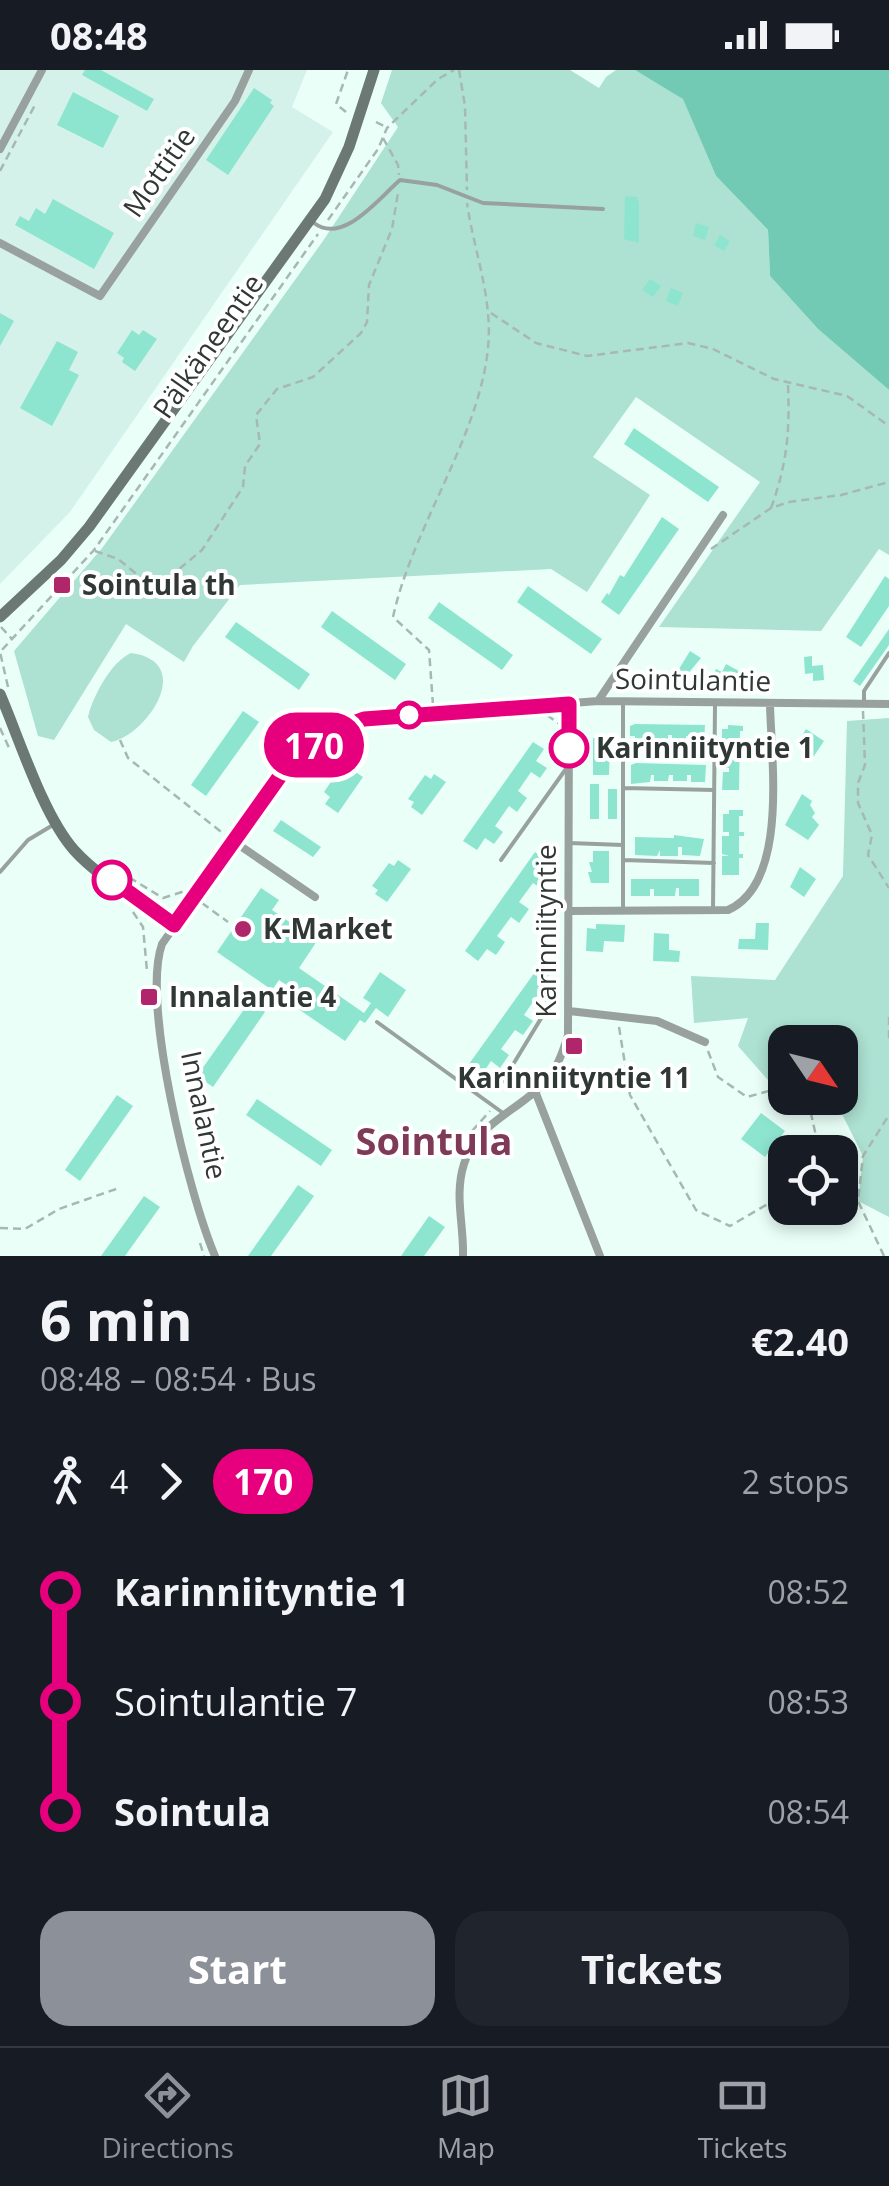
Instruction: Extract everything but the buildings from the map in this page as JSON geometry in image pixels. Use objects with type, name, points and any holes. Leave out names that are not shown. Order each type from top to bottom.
[{"type":"main road","name":"Pälkäneentie","points":[[0,617],[61,560],[89,527],[310,220],[339,173],[374,70]]},
{"type":"main road","points":[[6,696],[57,822],[76,853],[174,925]]},
{"type":"street","points":[[0,149],[42,70]]},
{"type":"street","name":"Mottitie","points":[[0,243],[100,296],[235,102],[249,70]]},
{"type":"street","points":[[598,701],[723,515]]},
{"type":"street","name":"Sointulantie","points":[[174,925],[280,776],[304,752],[364,719],[433,709],[598,701],[889,704]]},
{"type":"street","name":"Karinniityntie","points":[[535,1091],[562,1056],[568,1035],[569,704]]},
{"type":"street","points":[[569,911],[728,910],[746,899],[758,880],[771,842],[770,704]]},
{"type":"street","points":[[233,842],[315,897]]},
{"type":"street","name":"Innalantie","points":[[174,925],[157,958],[159,1020],[179,1140],[215,1256]]},
{"type":"street","points":[[569,1011],[656,1022],[705,1042]]},
{"type":"street","points":[[463,1256],[458,1199],[463,1165],[479,1134],[535,1091],[600,1256]]},
{"type":"lane","points":[[310,220],[322,229],[343,229],[400,180],[437,184],[483,203],[603,210]]},
{"type":"lane","points":[[864,704],[864,691],[889,653]]},
{"type":"lane","points":[[623,702],[623,911]]},
{"type":"lane","points":[[714,910],[716,703]]},
{"type":"lane","points":[[502,860],[569,764]]},
{"type":"lane","points":[[623,788],[714,790]]},
{"type":"lane","points":[[0,872],[28,840],[57,822]]},
{"type":"lane","points":[[569,842],[623,845]]},
{"type":"lane","points":[[623,860],[714,863]]},
{"type":"lane","points":[[504,1081],[551,1002]]},
{"type":"lane","points":[[377,1022],[504,1114]]},
{"type":"path","points":[[346,112],[336,104],[348,70]]},
{"type":"path","name":"Pälkäneentie","points":[[0,652],[94,550],[322,229],[387,128],[413,100],[454,70]]},
{"type":"path","points":[[0,171],[38,99]]},
{"type":"path","points":[[376,122],[387,128]]},
{"type":"path","points":[[94,550],[118,559],[155,588],[202,550],[243,487],[245,466],[260,444],[256,415],[277,389],[312,377],[361,333],[367,322],[369,285],[392,229],[400,180],[398,165],[383,138]]},
{"type":"path","points":[[420,707],[433,709],[429,650],[393,616],[402,575],[470,417],[488,351],[490,312],[536,343],[587,356],[688,344],[713,349],[788,384],[847,396],[889,426]]},
{"type":"path","points":[[770,508],[786,467],[788,384]]},
{"type":"path","points":[[692,563],[770,508],[889,482]]},
{"type":"path","points":[[0,626],[12,640]]},
{"type":"path","points":[[0,652],[6,696]]},
{"type":"path","points":[[864,704],[865,765],[858,783],[858,803],[872,835],[868,854],[889,888]]},
{"type":"path","points":[[535,712],[546,714],[558,725],[568,724]]},
{"type":"path","points":[[0,728],[11,752]]},
{"type":"path","points":[[120,740],[128,758],[233,842]]},
{"type":"path","points":[[102,862],[163,898],[176,896],[195,884]]},
{"type":"path","points":[[208,892],[201,902],[228,922]]},
{"type":"path","points":[[132,910],[143,927],[148,983]]},
{"type":"path","points":[[618,1016],[630,1095],[696,1210],[730,1226],[768,1204]]},
{"type":"path","points":[[889,1018],[889,1038]]},
{"type":"path","points":[[705,1042],[718,1077],[747,1098],[768,1091]]},
{"type":"path","points":[[469,1137],[482,1118],[495,1108]]},
{"type":"path","points":[[884,1256],[858,1201],[863,1156],[889,1114]]},
{"type":"path","points":[[0,1228],[26,1229],[59,1209],[119,1188]]},
{"type":"path","points":[[197,1233],[204,1256]]},
{"type":"shaded area","points":[[0,70],[307,70],[292,107],[333,132],[70,512],[0,584]]},
{"type":"shaded area","points":[[392,70],[570,70],[599,88],[616,70],[635,70],[683,98],[716,176],[768,230],[770,276],[818,329],[889,390],[889,555],[879,549],[821,631],[659,627],[760,482],[636,397],[593,457],[650,495],[587,592],[551,569],[240,585],[184,662],[126,624],[54,740],[38,736],[14,651],[103,547],[323,241],[398,127],[381,103]]},
{"type":"shaded area","points":[[635,70],[889,70],[889,390],[818,329],[770,276],[768,230],[716,176],[683,99]]},
{"type":"shaded area","points":[[131,653],[151,659],[161,670],[163,684],[150,714],[125,737],[111,742],[94,730],[88,717],[104,680]]},
{"type":"shaded area","points":[[889,718],[889,1217],[858,1201],[863,1156],[858,1135],[852,1135],[842,1115],[858,1115],[858,1025],[768,1025],[768,1080],[738,1046],[748,1018],[694,1023],[691,976],[775,980],[843,876],[847,721]]},
{"type":"bus line","name":"170","points":[[112,880],[174,925],[280,776],[304,752],[340,728],[364,719],[569,704],[569,748]]},
{"type":"place","name":"Sointula th","points":[[62,585]]},
{"type":"place","name":"Karinniityntie 1","points":[[569,748]]},
{"type":"place","name":"K-Market","points":[[243,929]]},
{"type":"place","name":"Innalantie 4","points":[[149,997]]},
{"type":"place","name":"Karinniityntie 11","points":[[574,1046]]},
{"type":"district","name":"Sointula","points":[[434,1142]]}]
